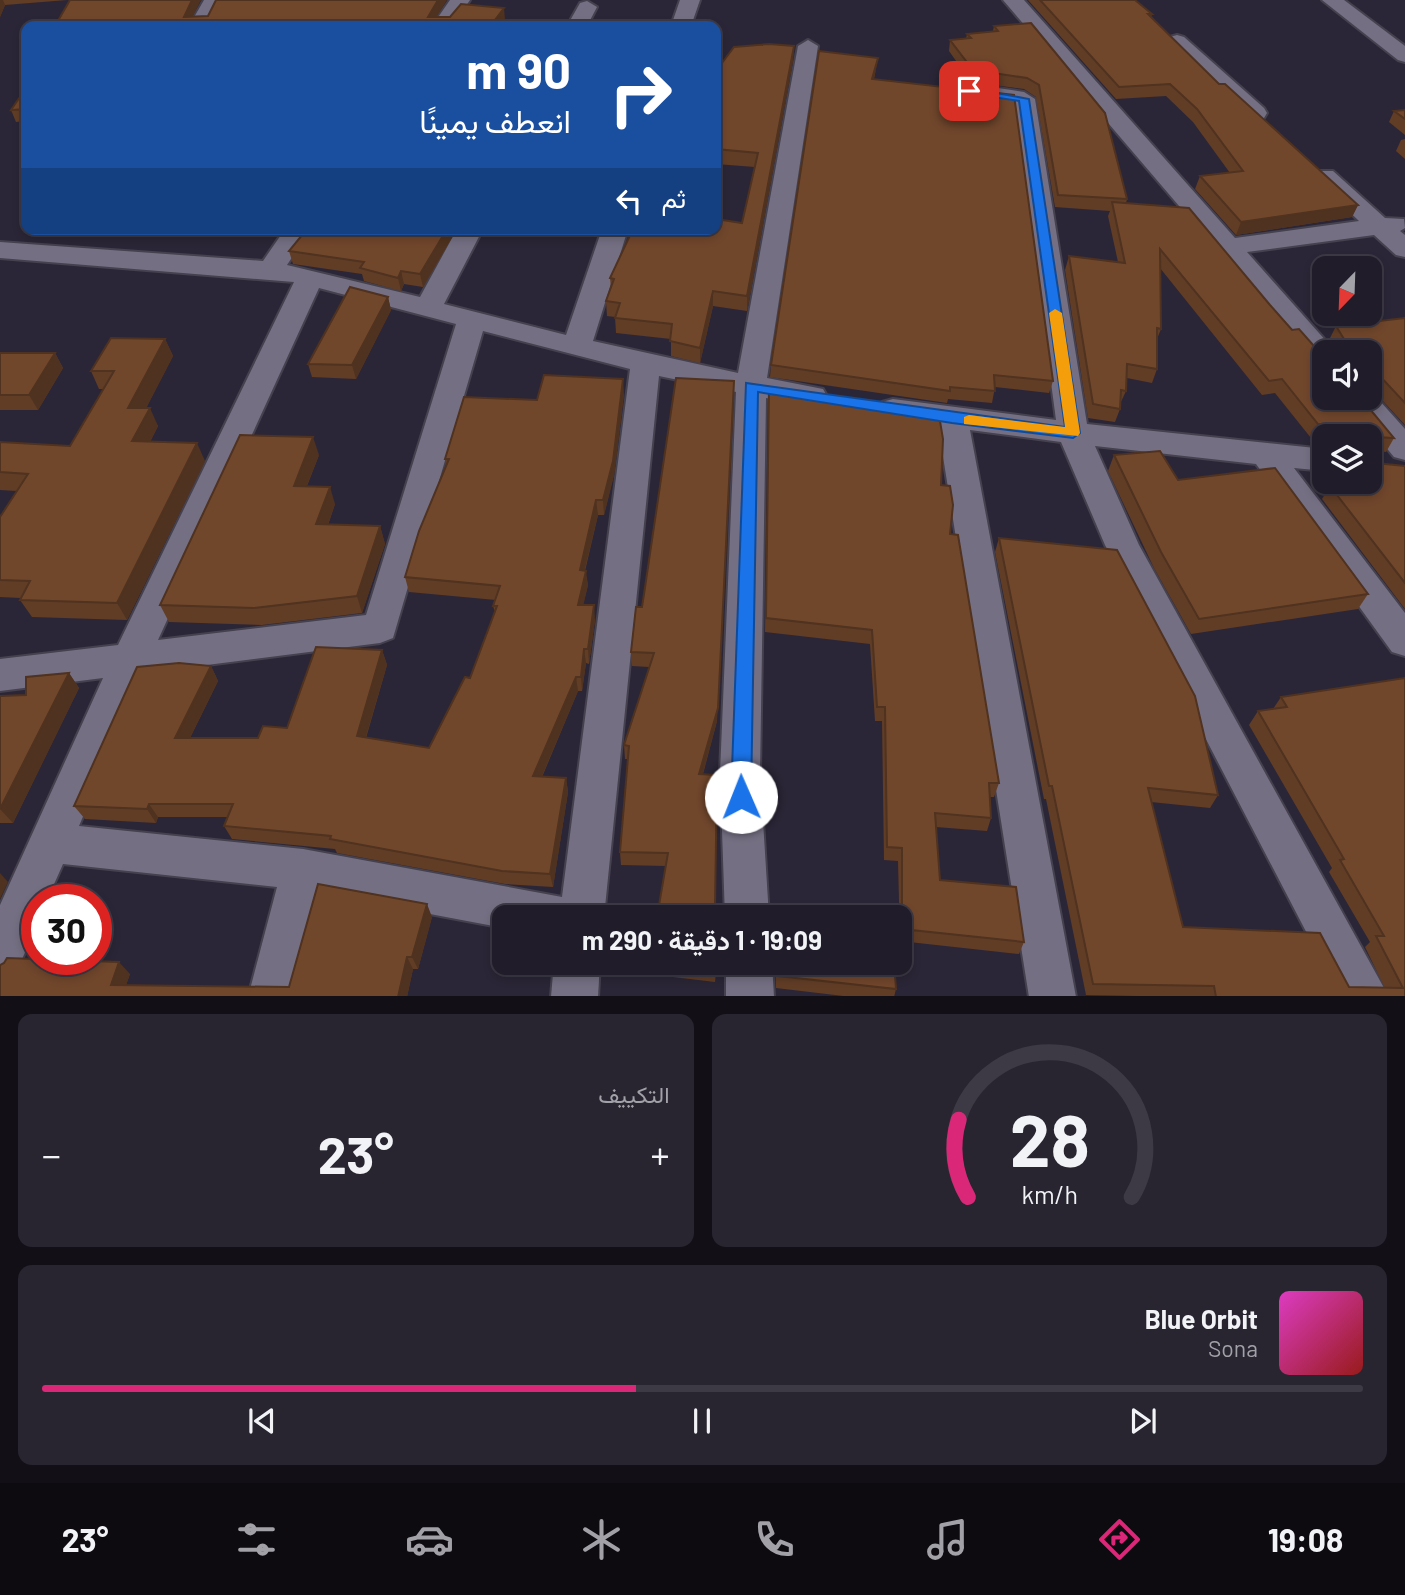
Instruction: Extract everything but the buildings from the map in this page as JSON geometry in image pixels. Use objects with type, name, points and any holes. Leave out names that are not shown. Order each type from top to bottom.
[{"type":"street","points":[[202,21],[214,0]]},
{"type":"street","points":[[445,21],[460,0]]},
{"type":"street","points":[[683,21],[690,0]]},
{"type":"street","points":[[1013,0],[1312,343]]},
{"type":"street","points":[[1332,0],[1405,56]]},
{"type":"street","points":[[579,21],[587,7]]},
{"type":"street","points":[[1177,41],[1278,133]]},
{"type":"street","points":[[746,905],[740,773],[751,386],[808,46]]},
{"type":"street","points":[[942,87],[1024,99],[1073,433],[1122,545],[1366,996]]},
{"type":"street","points":[[1308,161],[1405,249]]},
{"type":"street","points":[[1227,247],[1405,223]]},
{"type":"street","points":[[270,270],[294,235]]},
{"type":"street","points":[[428,308],[467,235]]},
{"type":"street","points":[[577,346],[613,235]]},
{"type":"street","points":[[0,250],[73,241],[270,270],[310,277],[577,346],[751,386],[952,418],[1312,459]]},
{"type":"street","points":[[0,957],[52,844],[131,658],[310,277]]},
{"type":"street","points":[[0,675],[380,628],[472,319]]},
{"type":"street","points":[[583,905],[646,363]]},
{"type":"street","points":[[1367,410],[1397,461]]},
{"type":"street","points":[[952,418],[1053,996]]},
{"type":"street","points":[[1267,455],[1405,641]]},
{"type":"street","points":[[52,844],[303,869],[494,905]]},
{"type":"street","points":[[271,996],[303,869]]},
{"type":"street","points":[[574,996],[576,975]]},
{"type":"street","points":[[749,975],[750,996]]},
{"type":"slow traffic","points":[[969,420],[1073,433],[1055,313]]},
{"type":"route","points":[[741,797],[751,386],[952,418],[1073,433],[1024,99],[969,91]]}]
